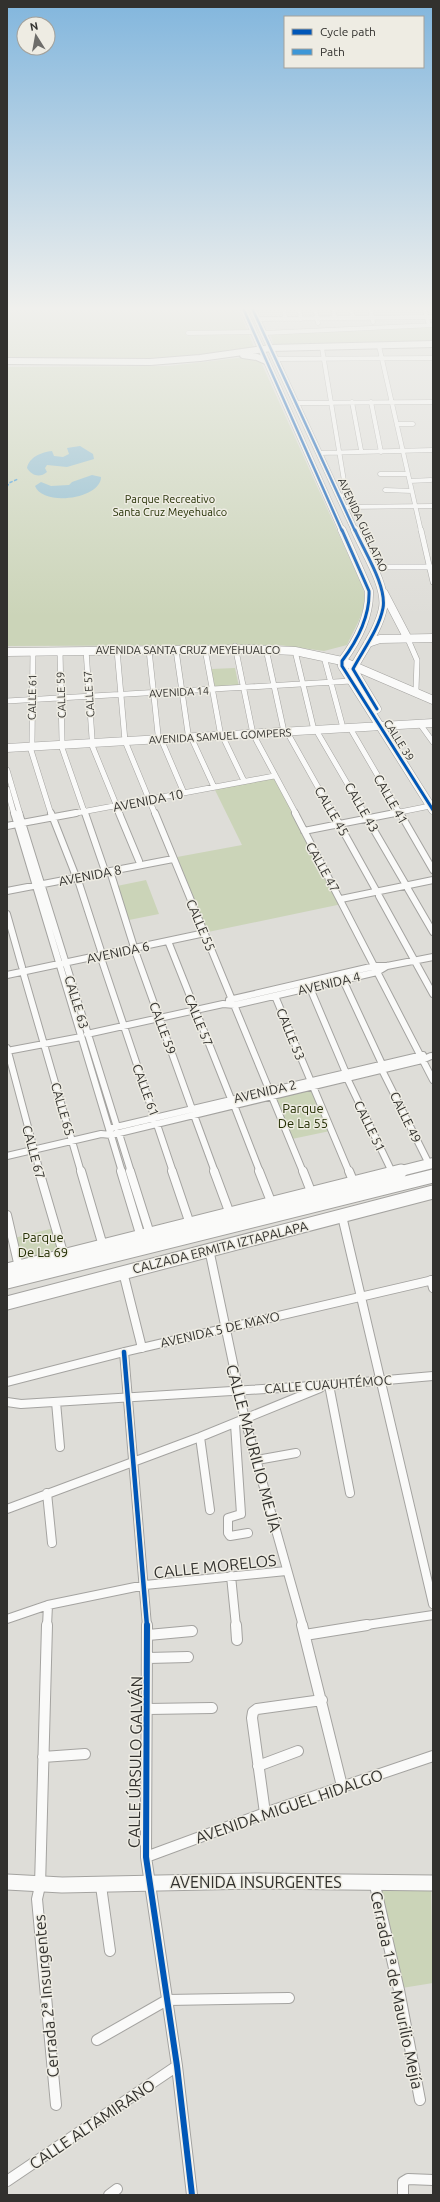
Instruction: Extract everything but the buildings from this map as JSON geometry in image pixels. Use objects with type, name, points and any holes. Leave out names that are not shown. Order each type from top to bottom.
[{"type":"main road","name":"AVENIDA GUELATAO","points":[[289,411],[369,591],[370,606],[351,648],[343,660]]},
{"type":"main road","name":"AVENIDA GUELATAO","points":[[299,411],[320,452],[382,589],[407,637]]},
{"type":"main road","points":[[298,431],[309,430]]},
{"type":"main road","points":[[318,475],[324,477],[329,474]]},
{"type":"main road","name":"AVENIDA GUELATAO","points":[[354,665],[368,643],[379,620],[383,607],[382,589]]},
{"type":"main road","points":[[366,616],[371,623],[379,620]]},
{"type":"main road","points":[[361,626],[370,626],[372,634]]},
{"type":"main road","points":[[368,643],[380,639],[433,636]]},
{"type":"main road","name":"AVENIDA SANTA CRUZ MEYEHUALCO","points":[[7,651],[279,647],[343,660],[433,700]]},
{"type":"main road","name":"AVENIDA SANTA CRUZ MEYEHUALCO","points":[[7,651],[33,652],[235,648],[295,651],[321,655]]},
{"type":"main road","points":[[321,655],[337,655],[351,648]]},
{"type":"main road","name":"CALLE 39","points":[[343,660],[342,666],[351,681],[382,724]]},
{"type":"main road","name":"AVENIDA SANTA CRUZ MEYEHUALCO","points":[[354,665],[433,696]]},
{"type":"main road","name":"CALLE 39","points":[[354,665],[355,673],[382,724],[432,805]]},
{"type":"main road","name":"AVENIDA SAMUEL GOMPERS","points":[[7,748],[31,744],[61,742],[285,729],[350,728],[433,719]]},
{"type":"main road","name":"AVENIDA SAMUEL GOMPERS","points":[[315,728],[342,724],[433,723]]},
{"type":"main road","name":"AVENIDA SAMUEL GOMPERS","points":[[7,743],[31,744]]},
{"type":"main road","points":[[7,1270],[431,1164]]},
{"type":"main road","name":"CALZADA ERMITA IZTAPALAPA","points":[[7,1282],[433,1176]]},
{"type":"main road","name":"CALZADA ERMITA IZTAPALAPA","points":[[7,1303],[209,1249],[433,1192]]},
{"type":"main road","name":"AVENIDA INSURGENTES","points":[[7,1882],[40,1886],[101,1886],[150,1882],[374,1880],[433,1883]]},
{"type":"street","points":[[332,411],[346,494],[339,496]]},
{"type":"street","points":[[354,411],[361,450]]},
{"type":"street","points":[[373,411],[381,451]]},
{"type":"street","points":[[394,411],[402,451],[431,567],[433,582]]},
{"type":"street","points":[[397,424],[412,424]]},
{"type":"street","points":[[339,452],[361,450],[381,451]]},
{"type":"street","points":[[320,452],[433,451]]},
{"type":"street","points":[[380,474],[408,474]]},
{"type":"street","points":[[410,481],[431,480]]},
{"type":"street","points":[[385,490],[412,491]]},
{"type":"street","points":[[344,507],[433,506]]},
{"type":"street","points":[[373,567],[431,567]]},
{"type":"street","name":"AVENIDA GUELATAO","points":[[407,637],[417,660],[416,690]]},
{"type":"street","name":"CALLE 47","points":[[235,648],[252,732],[274,776],[342,901],[433,1080]]},
{"type":"street","points":[[205,649],[221,733],[244,781]]},
{"type":"street","name":"CALLE 45","points":[[266,649],[273,686],[285,729],[340,824],[433,994]]},
{"type":"street","name":"CALLE 57","points":[[86,650],[91,741],[139,861]]},
{"type":"street","name":"CALLE 55","points":[[117,650],[125,739],[312,1194]]},
{"type":"street","points":[[149,650],[159,737],[184,793]]},
{"type":"street","points":[[176,650],[189,735],[214,787]]},
{"type":"street","name":"CALLE 59","points":[[60,651],[61,742],[84,812],[107,869],[230,1214]]},
{"type":"street","name":"CALLE 43","points":[[295,651],[315,728],[433,932]]},
{"type":"street","name":"CALLE 61","points":[[33,652],[31,744],[52,818],[76,876],[101,953],[122,1026],[157,1121],[190,1224]]},
{"type":"street","points":[[321,655],[342,724]]},
{"type":"street","name":"AVENIDA 14","points":[[7,701],[351,681]]},
{"type":"street","points":[[420,724],[433,742]]},
{"type":"street","name":"CALLE 41","points":[[350,728],[433,870]]},
{"type":"street","name":"CALLE 63","points":[[7,770],[19,824]]},
{"type":"street","name":"AVENIDA 10","points":[[7,826],[274,776]]},
{"type":"street","name":"CALLE 63","points":[[7,789],[62,961],[146,1236]]},
{"type":"street","points":[[304,831],[432,805]]},
{"type":"street","name":"AVENIDA 8","points":[[7,891],[139,861],[173,857]]},
{"type":"street","name":"AVENIDA 8","points":[[107,869],[173,857]]},
{"type":"street","points":[[342,901],[378,894],[433,880]]},
{"type":"street","name":"AVENIDA 8","points":[[7,888],[37,884]]},
{"type":"street","points":[[407,887],[433,884]]},
{"type":"street","name":"CALLE 65","points":[[7,914],[103,1246]]},
{"type":"street","name":"AVENIDA 6","points":[[134,946],[168,941],[204,931]]},
{"type":"street","name":"AVENIDA 6","points":[[7,970],[23,969],[204,931]]},
{"type":"street","name":"CALLE 57","points":[[168,941],[272,1204]]},
{"type":"street","name":"AVENIDA 4","points":[[7,1050],[84,1035],[387,966],[433,957]]},
{"type":"street","name":"AVENIDA 6","points":[[7,975],[23,969]]},
{"type":"street","name":"AVENIDA 4","points":[[233,1002],[276,996],[343,980],[376,969]]},
{"type":"street","name":"CALLE 49","points":[[343,980],[382,1067],[431,1164]]},
{"type":"street","name":"CALLE 51","points":[[310,988],[347,1075],[393,1174]]},
{"type":"street","name":"CALLE 53","points":[[276,996],[311,1084],[354,1183]]},
{"type":"street","name":"CALLE 67","points":[[7,1050],[33,1149],[64,1256]]},
{"type":"street","name":"AVENIDA 2","points":[[7,1156],[432,1055]]},
{"type":"street","points":[[7,1215],[19,1267]]},
{"type":"street","points":[[342,1216],[433,1604]]},
{"type":"street","name":"CALLE MAURILIO MEJÍA","points":[[209,1249],[224,1328],[245,1420],[305,1635],[342,1786]]},
{"type":"street","points":[[123,1272],[142,1348]]},
{"type":"street","name":"AVENIDA 5 DE MAYO","points":[[7,1382],[124,1352],[361,1296],[432,1283]]},
{"type":"street","name":"CALLE ÚRSULO GALVÁN","points":[[124,1352],[145,1585],[148,1635],[146,1857],[177,2066],[191,2194]]},
{"type":"street","name":"CALLE CUAUHTÉMOC","points":[[7,1402],[21,1404],[56,1402],[328,1385],[433,1376]]},
{"type":"street","points":[[7,1508],[235,1424],[328,1385],[350,1493]]},
{"type":"street","points":[[56,1402],[60,1447]]},
{"type":"street","points":[[235,1424],[241,1514],[228,1518],[228,1533],[230,1536],[248,1533]]},
{"type":"street","points":[[200,1437],[210,1510]]},
{"type":"street","points":[[257,1460],[296,1453]]},
{"type":"street","points":[[47,1493],[52,1543]]},
{"type":"street","name":"CALLE MORELOS","points":[[7,1619],[48,1605],[145,1585],[286,1570]]},
{"type":"street","points":[[231,1576],[237,1640]]},
{"type":"street","points":[[40,1886],[48,1605]]},
{"type":"street","points":[[305,1635],[433,1615]]},
{"type":"street","points":[[148,1635],[192,1631]]},
{"type":"street","points":[[148,1658],[188,1657]]},
{"type":"street","points":[[265,1813],[252,1718],[253,1712],[257,1709],[322,1700]]},
{"type":"street","points":[[148,1709],[212,1708]]},
{"type":"street","points":[[258,1766],[298,1751]]},
{"type":"street","points":[[43,1757],[85,1754]]},
{"type":"street","name":"AVENIDA MIGUEL HIDALGO","points":[[146,1857],[265,1813],[433,1756]]},
{"type":"street","name":"Cerrada 1ª de Maurilio Mejía","points":[[374,1880],[399,1990],[420,2100]]},
{"type":"street","name":"Cerrada 2ª Insurgentes","points":[[40,1886],[36,1899],[56,2105]]},
{"type":"street","points":[[101,1886],[110,1951]]},
{"type":"street","points":[[97,2040],[167,2000],[289,1998]]},
{"type":"street","name":"CALLE ALTAMIRANO","points":[[7,2181],[177,2066]]},
{"type":"street","points":[[403,2195],[403,2182],[408,2179],[433,2180]]},
{"type":"green space","name":"Parque Recreativo Santa Cruz Meyehualco","points":[[7,411],[283,411],[363,588],[363,610],[347,645],[324,651],[279,645],[7,646]]},
{"type":"green space","points":[[235,668],[239,687],[215,688],[211,669]]},
{"type":"green space","points":[[273,777],[342,904],[208,932],[177,857],[242,845],[214,788]]},
{"type":"green space","points":[[146,880],[159,914],[129,920],[117,886]]},
{"type":"green space","name":"Parque De La 55","points":[[311,1088],[330,1131],[292,1139],[275,1097]]},
{"type":"green space","name":"Parque De La 69","points":[[54,1228],[61,1255],[21,1264],[14,1238]]},
{"type":"green space","points":[[431,1885],[433,1983],[402,1988],[381,1887]]},
{"type":"water","points":[[80,446],[93,454],[94,459],[67,467],[47,465],[45,468],[47,472],[42,475],[31,473],[27,468],[30,461],[40,454],[52,451],[54,456],[63,457],[69,454],[67,448]]},
{"type":"water","points":[[92,475],[101,477],[98,485],[92,491],[71,498],[49,497],[40,493],[35,486],[41,482],[51,486],[69,485],[72,482]]},
{"type":"marked path","points":[[7,487],[9,483],[18,479]]},
{"type":"cycle path","points":[[289,411],[369,591],[368,609],[362,628],[342,661],[342,666],[433,810]]},
{"type":"cycle path","points":[[300,411],[382,589],[383,607],[379,620],[353,669],[377,709]]},
{"type":"cycle path","points":[[124,1352],[148,1635],[146,1857],[177,2066],[192,2195]]}]
